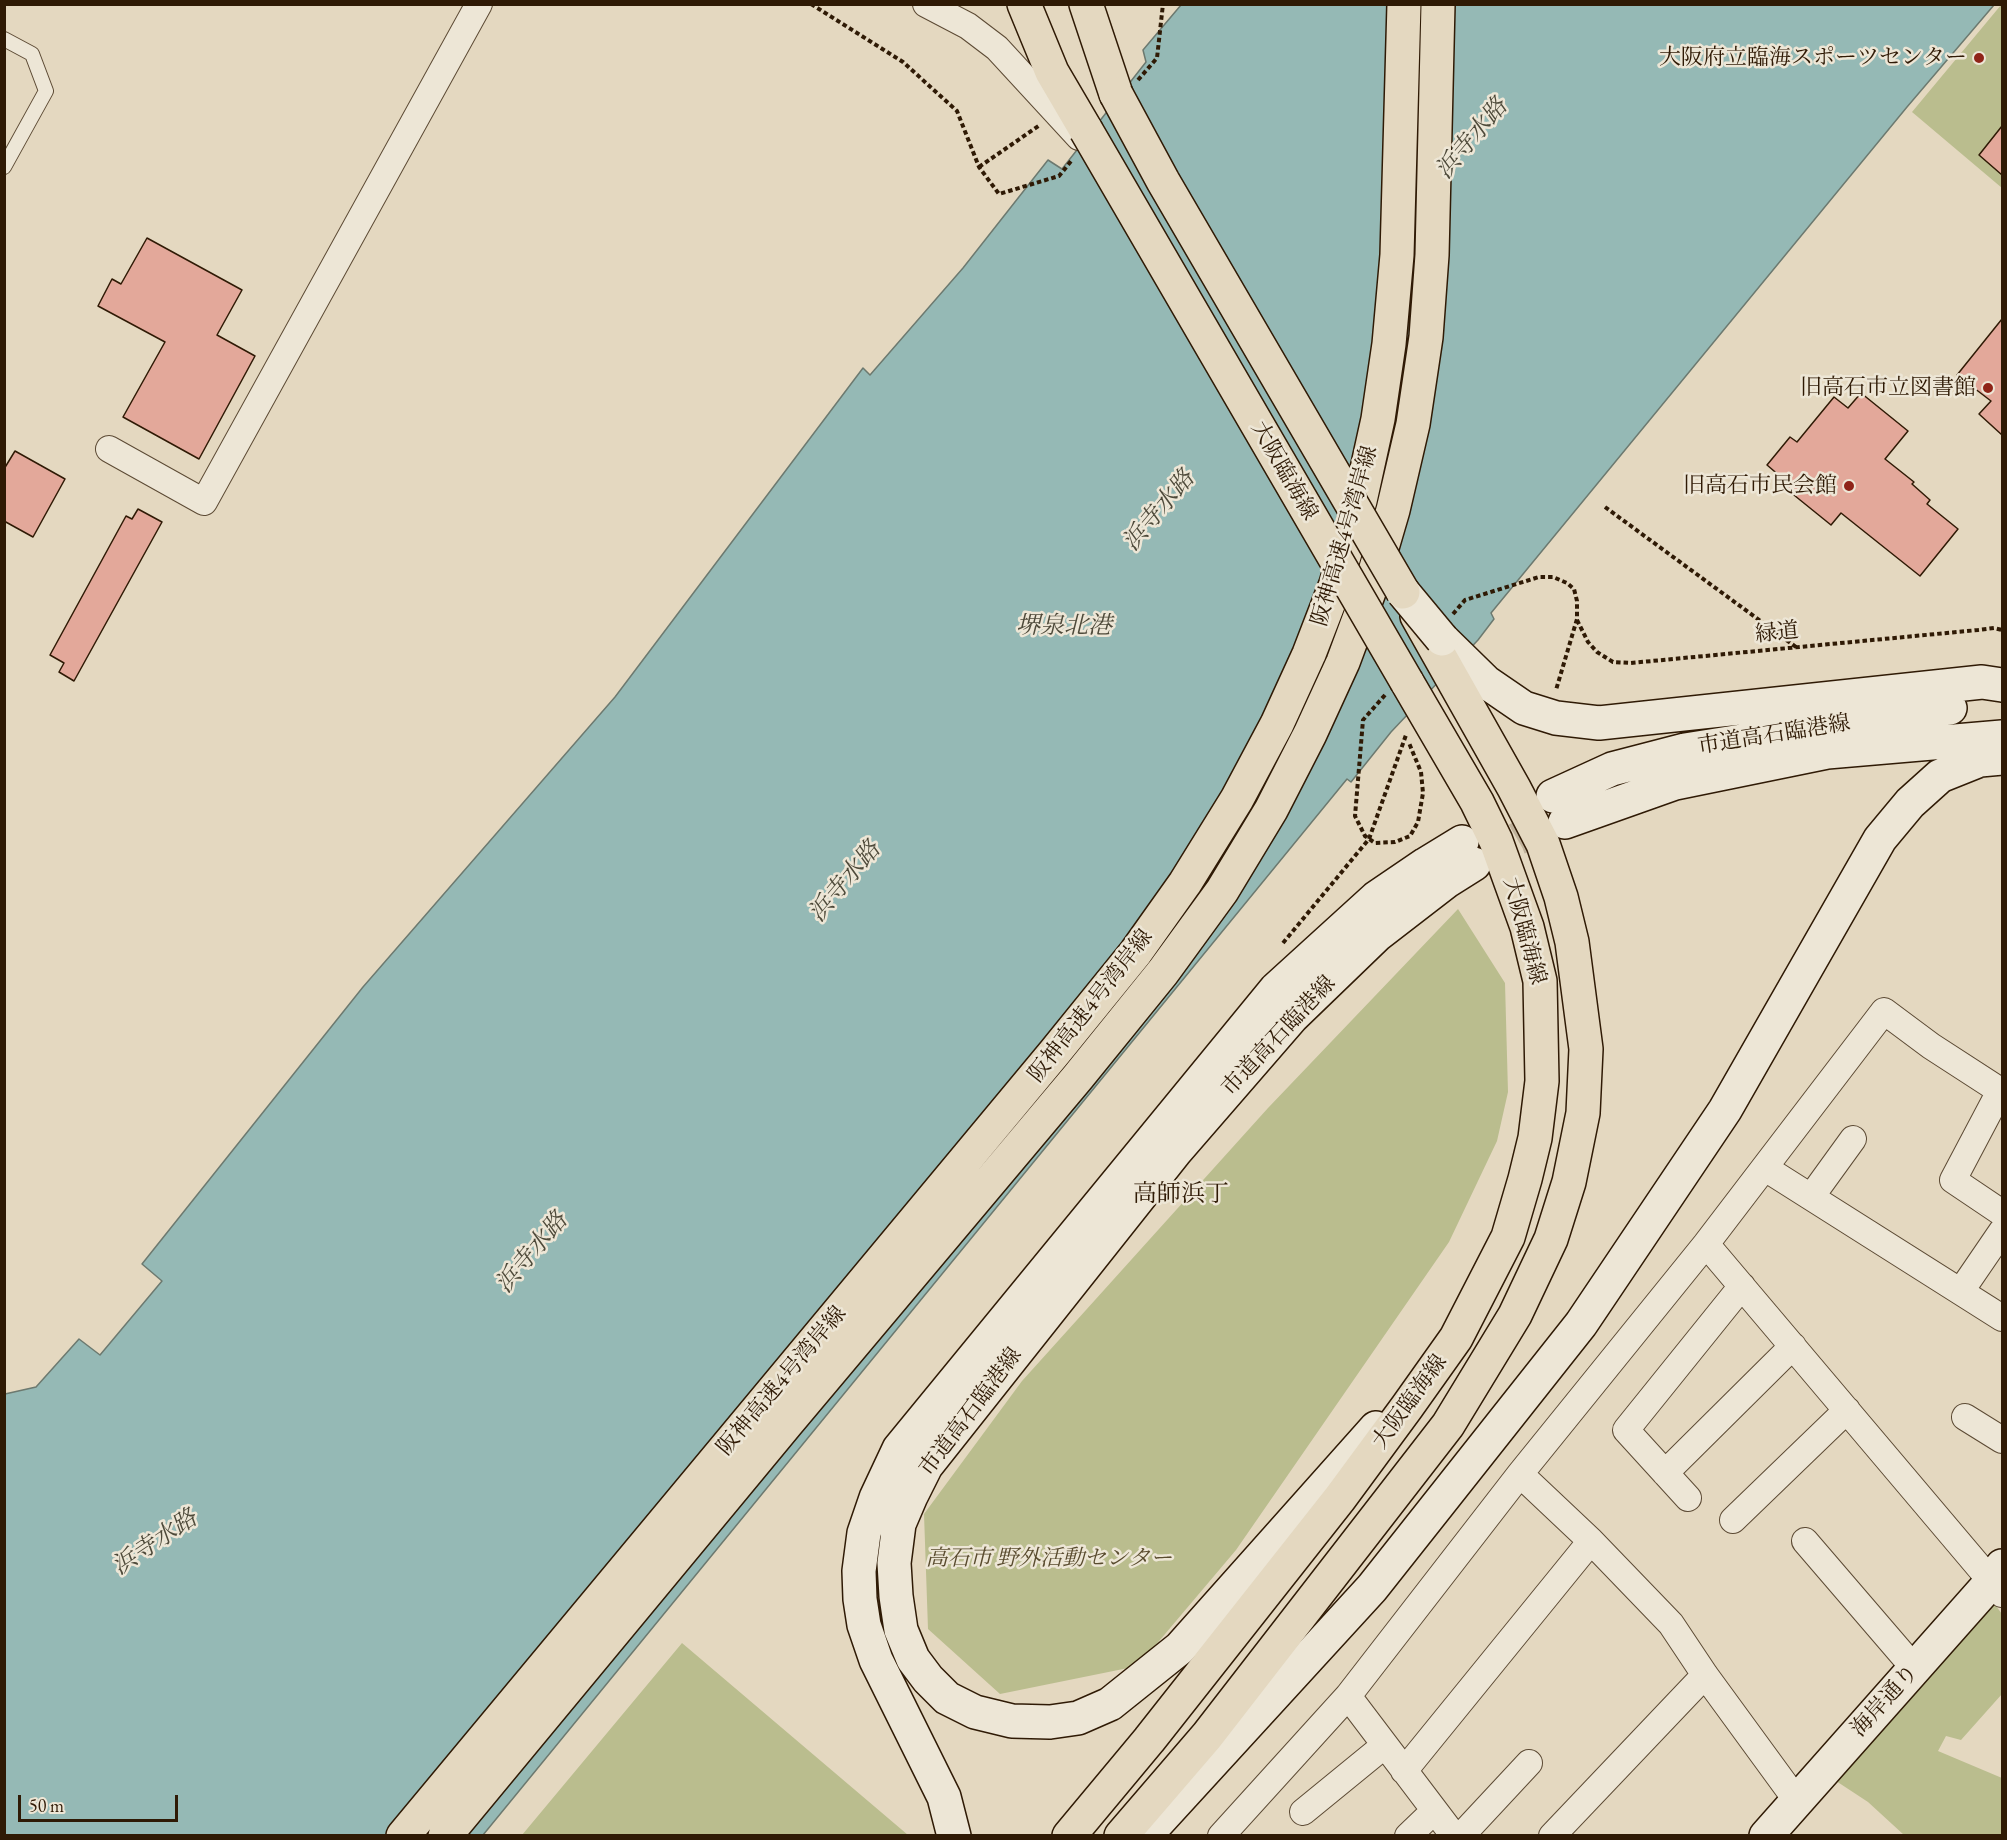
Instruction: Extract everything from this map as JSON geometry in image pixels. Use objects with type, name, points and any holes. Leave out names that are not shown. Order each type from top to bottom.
[{"type":"main road","name":"大阪臨海線","points":[[1024,4],[1052,72],[1082,134],[1476,802],[1496,841],[1527,927],[1540,981],[1542,1081],[1535,1138],[1508,1237],[1456,1338],[1340,1498],[1149,1740],[1069,1836]]},
{"type":"main road","name":"大阪臨海線","points":[[1086,4],[1116,94],[1163,181],[1403,592]]},
{"type":"main road","name":"阪神高速4号湾岸線","points":[[403,1836],[1136,952],[1185,883],[1237,799],[1278,724],[1309,654],[1336,584],[1359,501],[1378,419],[1389,344],[1397,255],[1404,4]]},
{"type":"main road","name":"阪神高速4号湾岸線","points":[[445,1836],[787,1423],[1085,1069],[1163,972],[1222,891],[1271,810],[1310,734],[1343,662],[1369,592],[1393,510],[1413,424],[1426,337],[1432,255],[1438,4]]},
{"type":"main road","name":"大阪臨海線","points":[[1121,1836],[1207,1736],[1448,1425],[1515,1315],[1551,1239],[1569,1182],[1583,1113],[1586,1049],[1572,942],[1561,897],[1543,844],[1439,644]]},
{"type":"street","points":[[109,449],[204,502],[479,4]]},
{"type":"street","points":[[926,4],[968,26],[997,48],[1082,134]]},
{"type":"street","points":[[1403,592],[1439,644],[1486,682],[1524,708],[1556,718],[1599,723],[1982,682],[2002,685]]},
{"type":"street","name":"市道高石臨港線","points":[[2002,705],[1933,710],[1685,750],[1612,769],[1559,809],[1827,752],[2002,737]]},
{"type":"street","points":[[1145,1836],[1372,1587],[1581,1324],[1725,1110],[1880,839],[1910,803],[1940,776],[1980,760],[2002,758]]},
{"type":"street","name":"市道高石臨港線","points":[[954,1836],[944,1797],[876,1660],[864,1625],[861,1607],[859,1571],[864,1533],[876,1498],[898,1449],[1276,989],[1376,898],[1426,864],[1468,853],[1447,881],[1377,935],[1293,1017],[1175,1152],[927,1466],[899,1524],[894,1563],[901,1630],[913,1659],[928,1679],[947,1698],[975,1712],[1012,1721],[1050,1722],[1078,1718],[1110,1704],[1180,1648],[1456,1338]]},
{"type":"street","points":[[1221,1836],[1348,1696],[1520,1474],[1706,1244],[1884,1011],[1931,1046],[2001,1092],[1953,1180],[2002,1213]]},
{"type":"street","points":[[1811,1197],[1853,1138]]},
{"type":"street","points":[[1765,1168],[2002,1318]]},
{"type":"street","points":[[1961,1291],[2002,1231]]},
{"type":"street","points":[[1706,1244],[1847,1410],[1999,1580]]},
{"type":"street","points":[[1688,1498],[1626,1430],[1742,1286]]},
{"type":"street","points":[[1665,1473],[1793,1346]]},
{"type":"street","points":[[1733,1520],[1847,1410]]},
{"type":"street","points":[[1965,1417],[2002,1440]]},
{"type":"street","points":[[1520,1474],[1591,1541],[1671,1624],[1705,1675],[1797,1801]]},
{"type":"street","points":[[1404,1771],[1591,1541]]},
{"type":"street","points":[[1805,1541],[1909,1662]]},
{"type":"street","name":"海岸通り","points":[[1766,1836],[1999,1580]]},
{"type":"street","points":[[1552,1836],[1705,1675]]},
{"type":"street","points":[[1348,1696],[1454,1836]]},
{"type":"street","points":[[1303,1812],[1385,1745]]},
{"type":"street","points":[[1461,1836],[1529,1763]]},
{"type":"street","points":[[1408,1836],[1434,1810]]},
{"type":"lane","points":[[4,39],[32,54],[46,91],[4,167]]},
{"type":"path","points":[[811,4],[903,62],[957,111],[979,167],[999,194]]},
{"type":"path","points":[[979,167],[1043,122]]},
{"type":"path","points":[[1605,507],[1797,647]]},
{"type":"path","points":[[1539,577],[1553,577],[1567,583],[1574,589],[1577,601],[1577,619],[1554,697]]},
{"type":"path","name":"緑道","points":[[1577,619],[1588,642],[1597,652],[1613,662],[1630,663],[1995,628],[2002,630]]},
{"type":"path","points":[[1406,735],[1367,838],[1375,843],[1395,842],[1410,836],[1418,822],[1421,809],[1423,793],[1421,772]]},
{"type":"green space","name":"大阪府立臨海スポーツセンター","points":[[2002,5],[2002,188],[1912,112]]},
{"type":"green space","name":"高石市 野外活動センター","points":[[1458,909],[1505,983],[1508,1092],[1497,1141],[1449,1242],[1236,1550],[1138,1666],[1000,1694],[928,1629],[924,1514],[1022,1381],[1268,1108]]},
{"type":"green space","points":[[1993,1602],[2002,1614],[2002,1694],[1961,1740],[1946,1736],[1938,1751],[2002,1778],[2002,1835],[1904,1835],[1868,1802],[1833,1779]]},
{"type":"green space","points":[[682,1643],[908,1835],[522,1835]]},
{"type":"water","name":"堺泉北港","points":[[1181,5],[1994,5],[1907,107],[1491,613],[1494,619],[1478,640],[1391,732],[1351,782],[1347,779],[483,1835],[5,1836],[5,1394],[36,1387],[79,1339],[100,1355],[162,1281],[142,1264],[363,987],[615,697],[863,368],[870,375],[963,268],[1048,160],[1062,169],[1146,62],[1143,50]]},
{"type":"building","points":[[2002,126],[2002,175],[1979,155]]},
{"type":"building","points":[[147,238],[242,290],[217,335],[255,356],[199,459],[123,417],[165,342],[98,306],[112,279],[121,284]]},
{"type":"building","name":"旧高石市立図書館","points":[[2002,319],[2002,435],[1979,414],[1991,401],[1957,375]]},
{"type":"building","name":"旧高石市民会館","points":[[1861,393],[1908,431],[1885,459],[1914,482],[1912,484],[1930,500],[1927,504],[1958,529],[1920,576],[1841,513],[1831,525],[1784,487],[1788,483],[1767,465],[1790,437],[1797,442],[1834,397],[1848,408]]},
{"type":"building","points":[[15,451],[65,479],[33,537],[4,521],[4,469]]},
{"type":"building","points":[[138,509],[162,522],[74,681],[59,672],[64,663],[50,655],[126,516],[132,519]]},
{"type":"tunnel","points":[[1475,864],[1519,838],[1564,822]]},
{"type":"place","name":"大阪府立臨海スポーツセンター","points":[[1979,58]]},
{"type":"place","name":"旧高石市立図書館","points":[[1988,388]]},
{"type":"place","name":"旧高石市民会館","points":[[1849,486]]},
{"type":"district","name":"高師浜丁","points":[[1181,1194]]},
{"type":"water label","name":"浜寺水路","points":[[1472,139]]},
{"type":"water label","name":"浜寺水路","points":[[1159,511]]},
{"type":"water label","name":"浜寺水路","points":[[845,882]]},
{"type":"water label","name":"浜寺水路","points":[[532,1253]]},
{"type":"water label","name":"浜寺水路","points":[[155,1543]]}]
